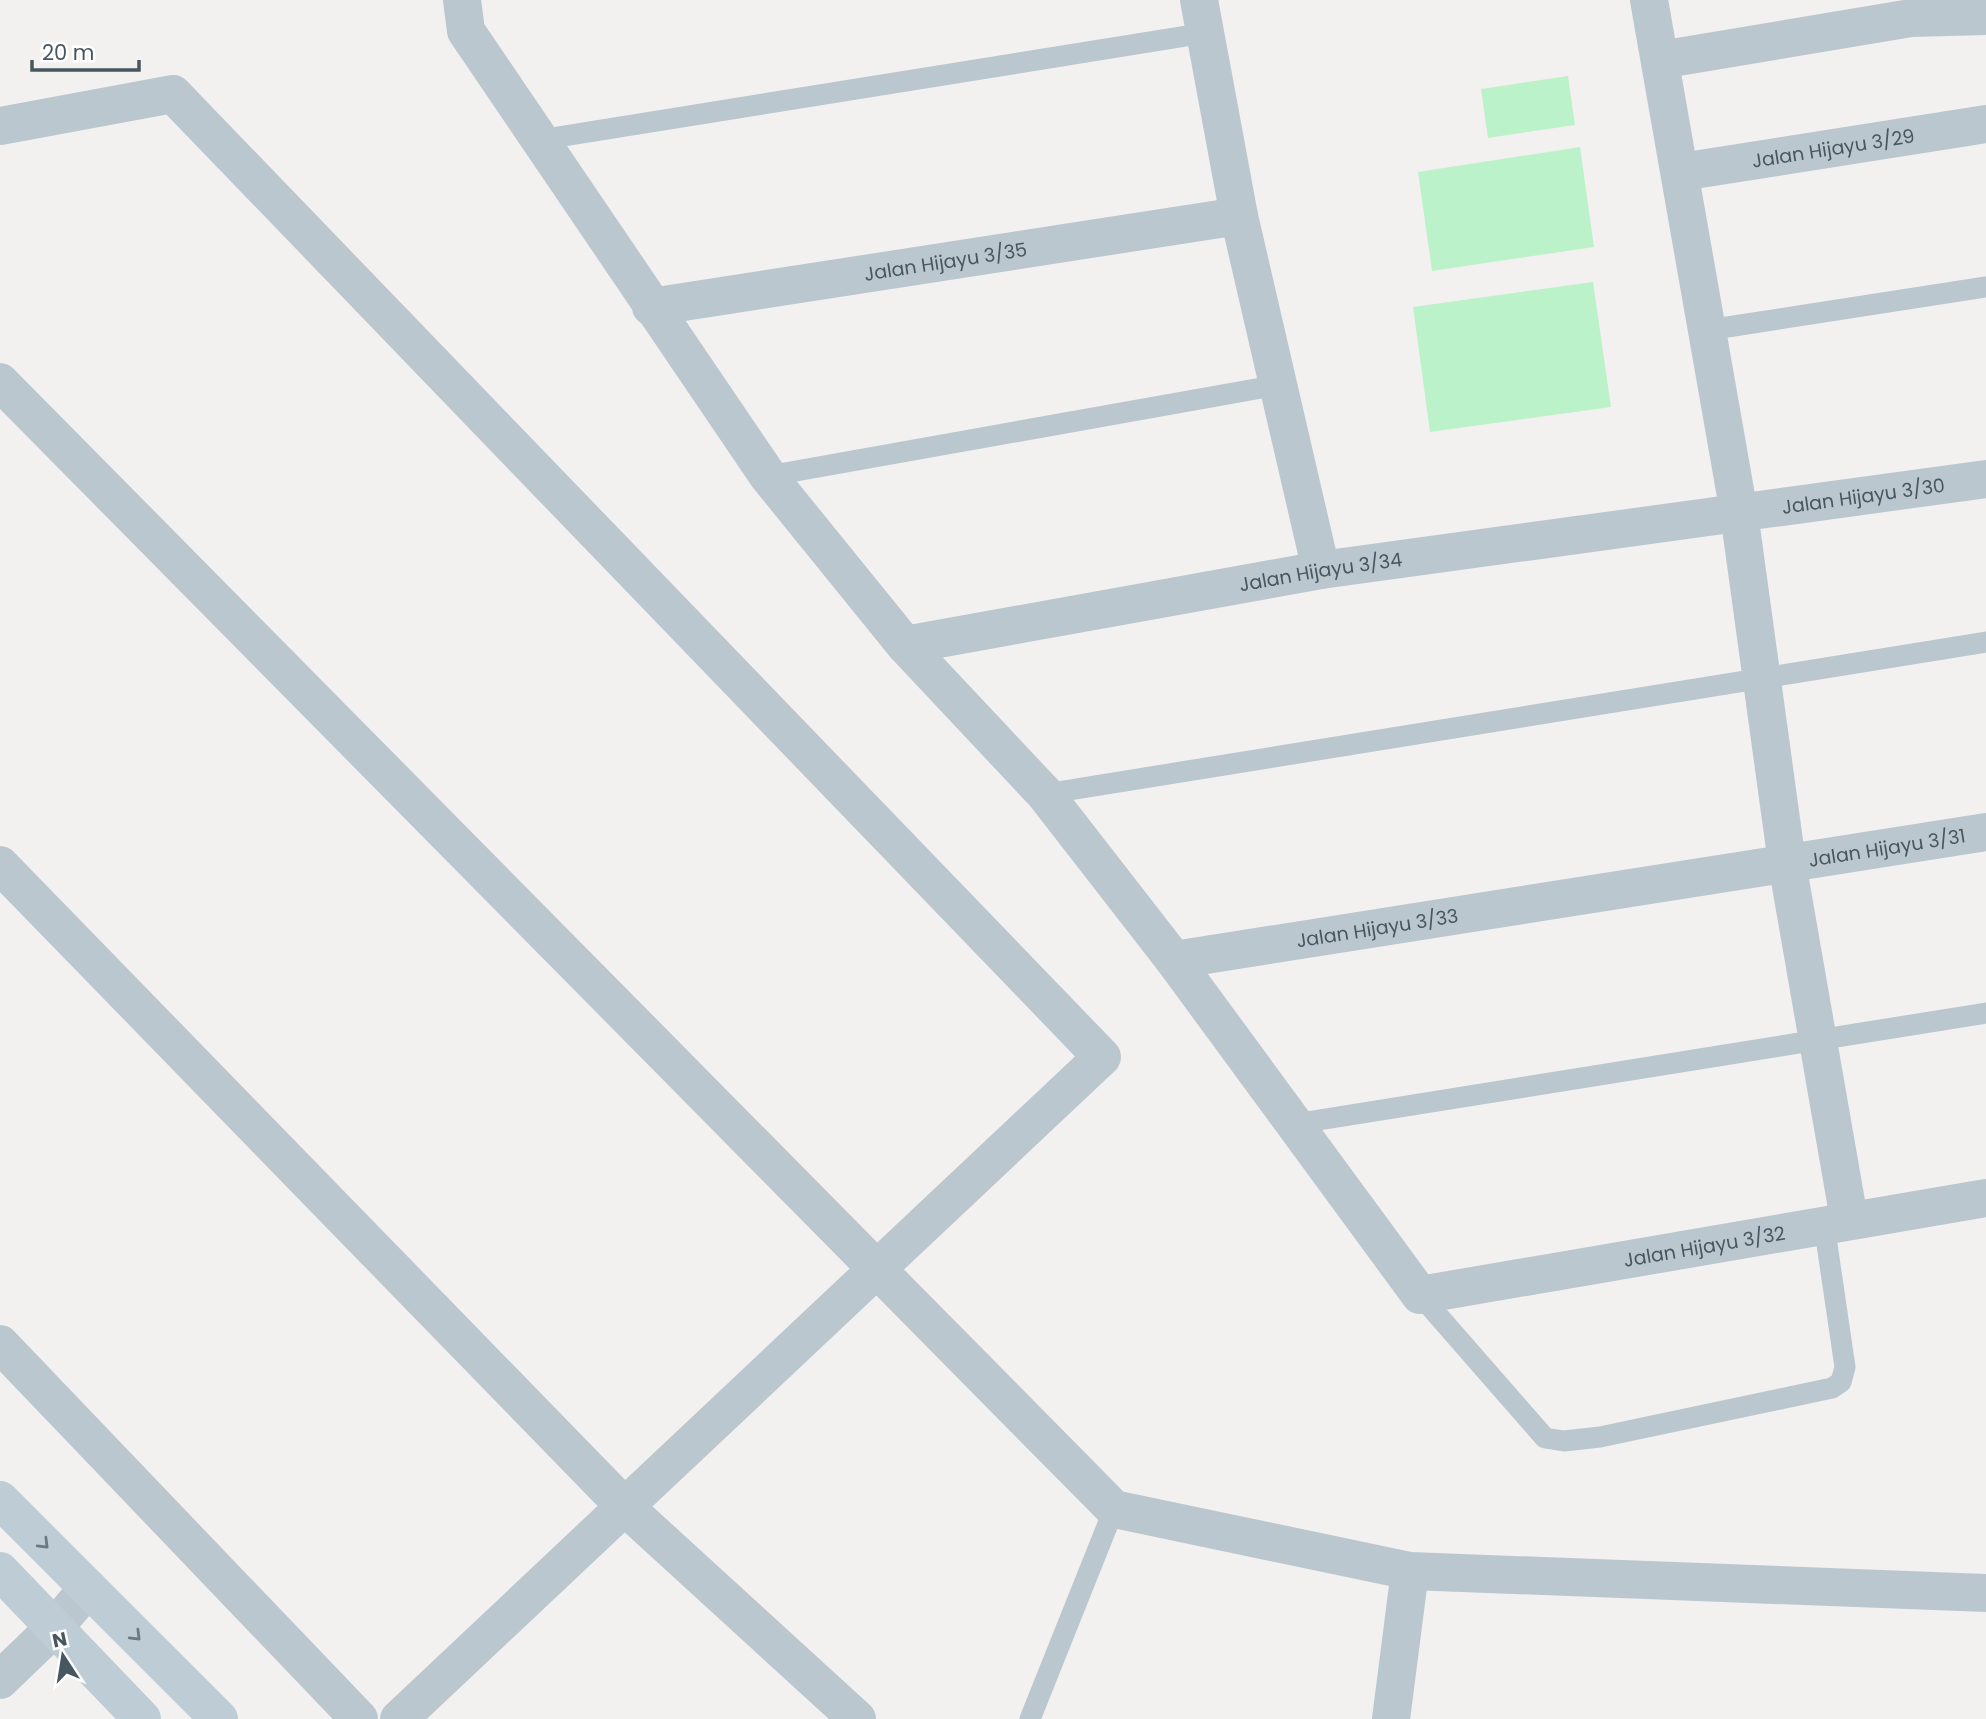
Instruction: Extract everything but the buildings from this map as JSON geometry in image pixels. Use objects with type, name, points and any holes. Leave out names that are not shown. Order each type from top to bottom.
[{"type":"street","points":[[462,0],[466,31],[768,476],[905,645],[1045,794],[1174,960],[1420,1295]]},
{"type":"street","points":[[1649,0],[1740,513],[1787,863],[1818,1039],[1837,1222]]},
{"type":"street","points":[[1911,18],[1958,0]]},
{"type":"street","points":[[1660,60],[1911,18],[1986,16]]},
{"type":"street","points":[[1202,17],[1239,216],[1321,570]]},
{"type":"street","points":[[0,126],[173,94],[1102,1057],[400,1719]]},
{"type":"street","name":"Jalan Hijayu 3/29","points":[[1681,172],[1986,124]]},
{"type":"street","name":"Jalan Hijayu 3/35","points":[[651,307],[1239,216]]},
{"type":"street","points":[[0,382],[1114,1509],[1410,1571],[1986,1593]]},
{"type":"street","name":"Jalan Hijayu 3/30","points":[[1740,513],[1986,479]]},
{"type":"street","name":"Jalan Hijayu 3/34","points":[[905,645],[1321,570],[1740,513]]},
{"type":"street","name":"Jalan Hijayu 3/31","points":[[1787,863],[1986,832]]},
{"type":"street","name":"Jalan Hijayu 3/33","points":[[1174,960],[1787,863]]},
{"type":"street","points":[[0,865],[625,1507],[857,1719]]},
{"type":"street","name":"Jalan Hijayu 3/32","points":[[1420,1295],[1986,1198]]},
{"type":"street","points":[[0,1344],[359,1719]]},
{"type":"street","points":[[0,1500],[219,1719]]},
{"type":"street","points":[[0,1571],[142,1719]]},
{"type":"street","points":[[1391,1719],[1410,1571]]},
{"type":"street","points":[[0,1680],[54,1628],[88,1588]]},
{"type":"lane","points":[[539,140],[1202,17]]},
{"type":"lane","points":[[1708,330],[1986,288]]},
{"type":"lane","points":[[768,476],[1278,385]]},
{"type":"lane","points":[[1045,794],[1762,676],[1986,642]]},
{"type":"lane","points":[[1294,1124],[1986,1013]]},
{"type":"lane","points":[[1420,1295],[1545,1438],[1564,1441],[1600,1437],[1832,1388],[1841,1382],[1845,1367],[1837,1222]]},
{"type":"lane","points":[[1030,1719],[1114,1509]]},
{"type":"green space","points":[[1568,76],[1575,125],[1488,138],[1481,89]]},
{"type":"green space","points":[[1580,147],[1594,247],[1432,271],[1418,172]]},
{"type":"green space","points":[[1593,282],[1611,407],[1430,432],[1413,307]]}]
